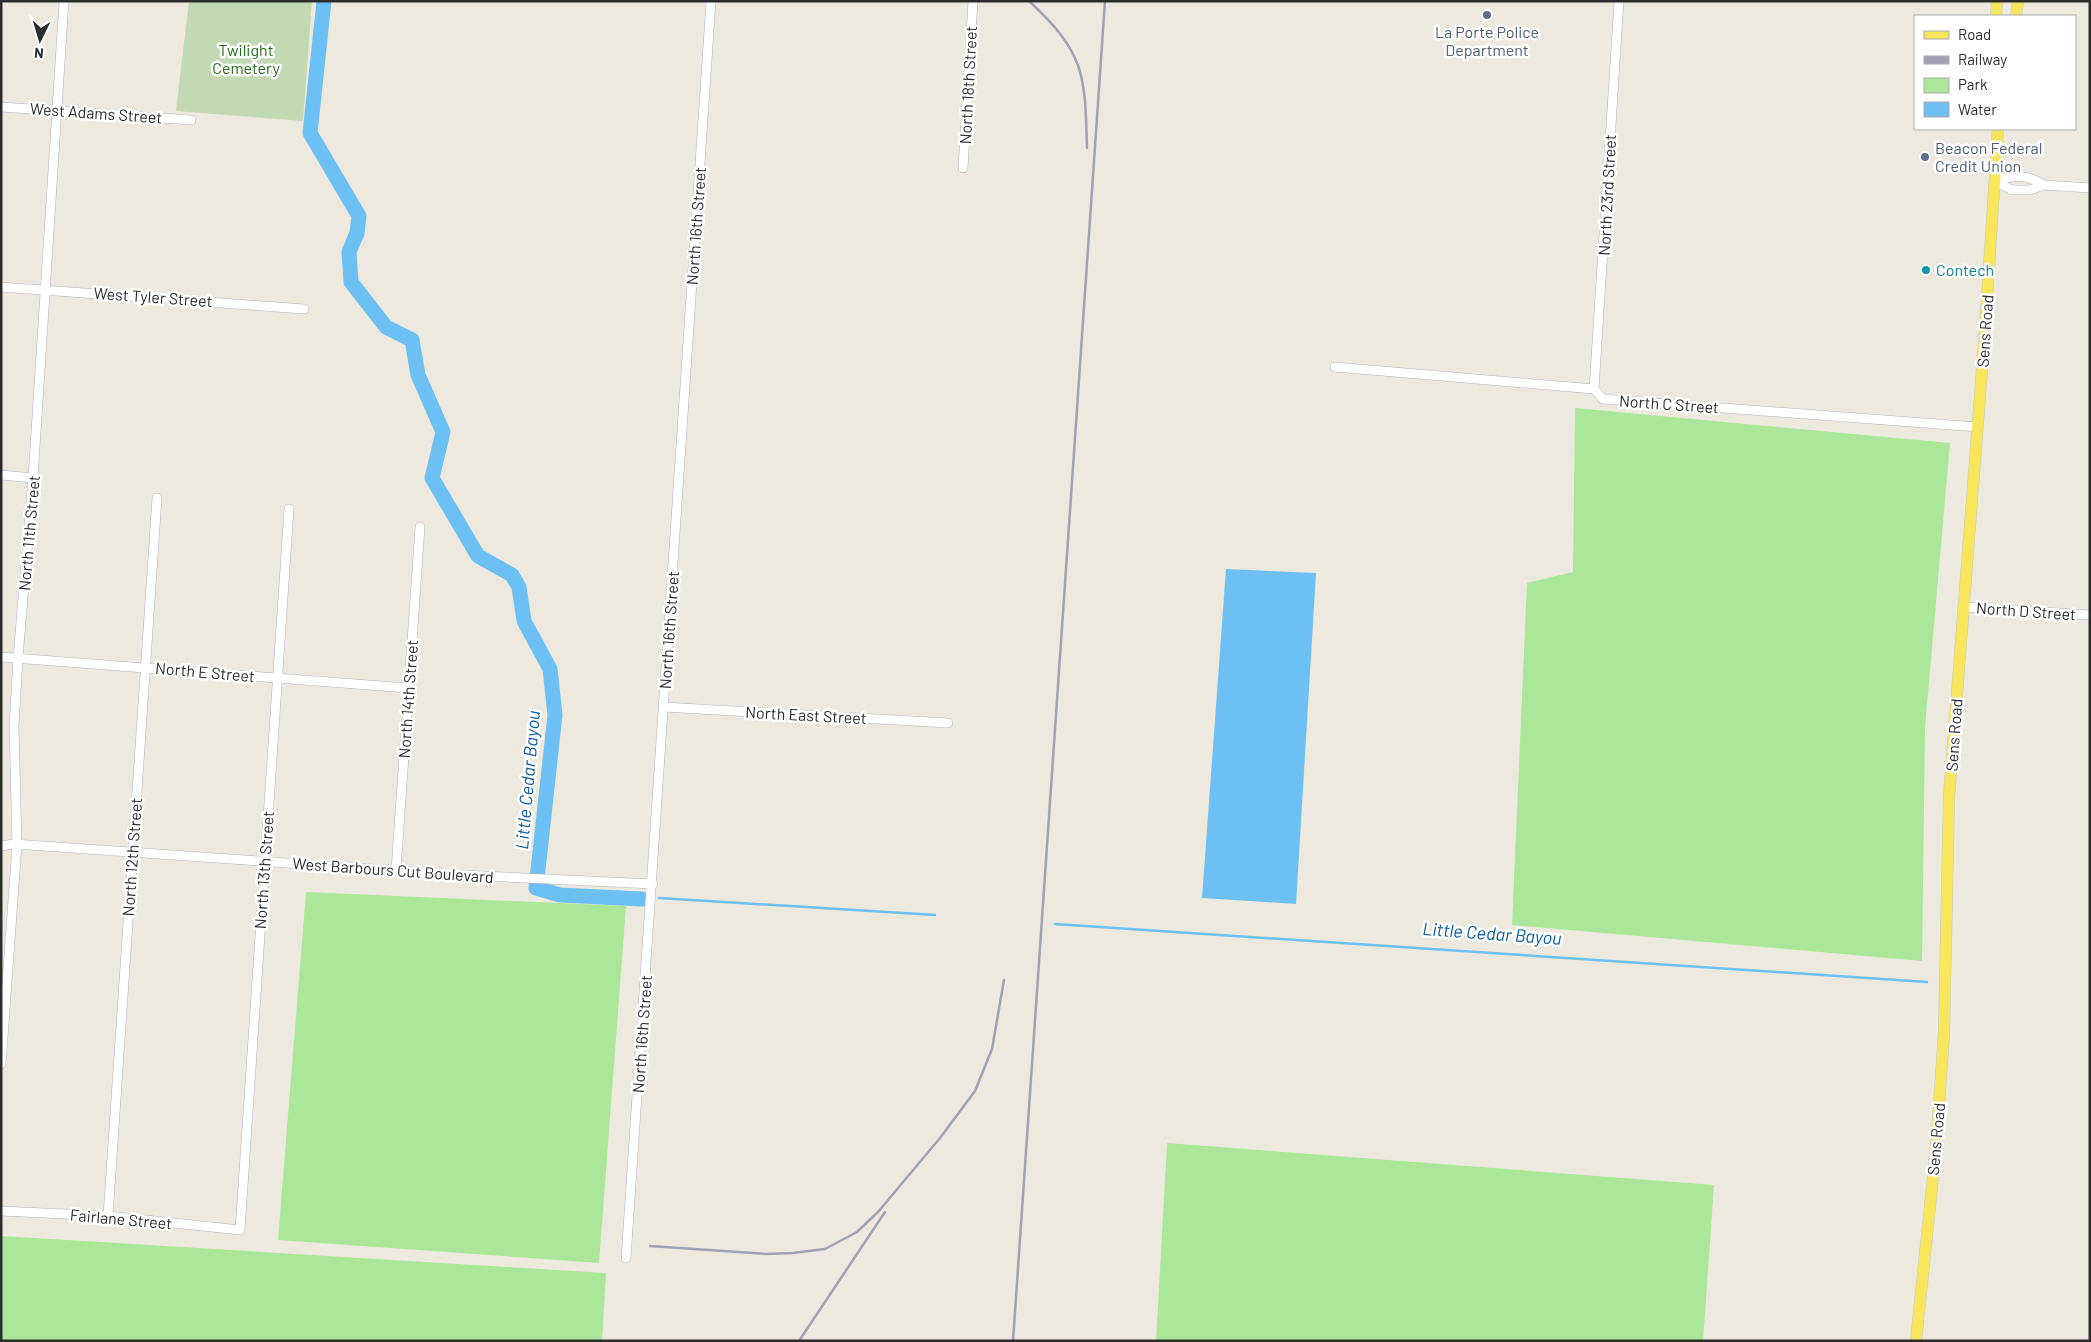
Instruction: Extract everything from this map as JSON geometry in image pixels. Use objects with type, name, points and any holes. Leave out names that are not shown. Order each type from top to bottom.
[{"type":"main road","points":[[1996,15],[1997,1]]},
{"type":"main road","points":[[2016,15],[2018,1]]},
{"type":"main road","name":"Sens Road","points":[[1916,1341],[1936,1148],[1944,1033],[1949,797],[1978,428],[1998,130]]},
{"type":"street","name":"North 11th Street","points":[[1,1064],[15,845],[14,726],[18,658],[34,478],[64,1]]},
{"type":"street","name":"North 16th Street","points":[[626,1258],[653,884],[711,1]]},
{"type":"street","name":"North 18th Street","points":[[963,168],[973,1]]},
{"type":"street","name":"North 23rd Street","points":[[1594,389],[1620,1]]},
{"type":"street","name":"West Adams Street","points":[[1,106],[191,120]]},
{"type":"street","points":[[1995,181],[2013,175],[2032,178],[2044,185]]},
{"type":"street","points":[[1995,181],[2012,190],[2030,190],[2044,185],[2090,188]]},
{"type":"street","name":"West Tyler Street","points":[[1,287],[304,309]]},
{"type":"street","name":"North C Street","points":[[1335,368],[1594,389],[1603,399],[1978,428]]},
{"type":"street","points":[[1,475],[34,478]]},
{"type":"street","name":"North 12th Street","points":[[108,1216],[157,498]]},
{"type":"street","name":"North 13th Street","points":[[240,1230],[288,510]]},
{"type":"street","name":"North 14th Street","points":[[396,870],[420,527]]},
{"type":"street","name":"North D Street","points":[[1963,607],[2090,615]]},
{"type":"street","name":"North E Street","points":[[1,657],[408,688]]},
{"type":"street","name":"North East Street","points":[[664,707],[948,723]]},
{"type":"street","name":"West Barbours Cut Boulevard","points":[[1,841],[15,845]]},
{"type":"street","name":"West Barbours Cut Boulevard","points":[[1,846],[15,845],[550,880],[653,884]]},
{"type":"street","name":"Fairlane Street","points":[[1,1211],[108,1216],[240,1230]]},
{"type":"green space","name":"Twilight Cemetery","points":[[189,1],[312,1],[303,121],[176,111]]},
{"type":"green space","points":[[1575,408],[1950,443],[1925,727],[1922,961],[1512,925],[1527,583],[1573,572]]},
{"type":"green space","points":[[306,892],[626,906],[599,1263],[278,1240]]},
{"type":"green space","points":[[1167,1143],[1714,1185],[1703,1341],[1156,1341]]},
{"type":"green space","points":[[1,1236],[606,1273],[602,1341],[1,1341]]},
{"type":"water","points":[[1226,569],[1316,573],[1296,904],[1202,898]]},
{"type":"waterway","name":"Little Cedar Bayou","points":[[324,1],[310,133],[359,216],[357,233],[349,252],[351,282],[386,327],[412,340],[418,375],[443,432],[432,478],[478,556],[512,575],[519,587],[524,621],[550,669],[555,715],[536,888],[560,895],[642,899]]},
{"type":"waterway","name":"Little Cedar Bayou","points":[[659,898],[935,915]]},
{"type":"waterway","name":"Little Cedar Bayou","points":[[1055,924],[1927,982]]},
{"type":"railway","points":[[1029,1],[1061,36],[1078,66],[1083,83],[1085,101],[1087,148]]},
{"type":"railway","points":[[1013,1341],[1105,1]]},
{"type":"railway","points":[[650,1246],[766,1254],[793,1253],[825,1249],[857,1232],[878,1212],[940,1138],[975,1091],[992,1049],[1004,980]]},
{"type":"railway","points":[[799,1341],[885,1212]]},
{"type":"place","name":"La Porte Police Department","points":[[1487,15]]},
{"type":"place","name":"Beacon Federal Credit Union","points":[[1925,157]]},
{"type":"place","name":"Contech","points":[[1926,270]]}]
